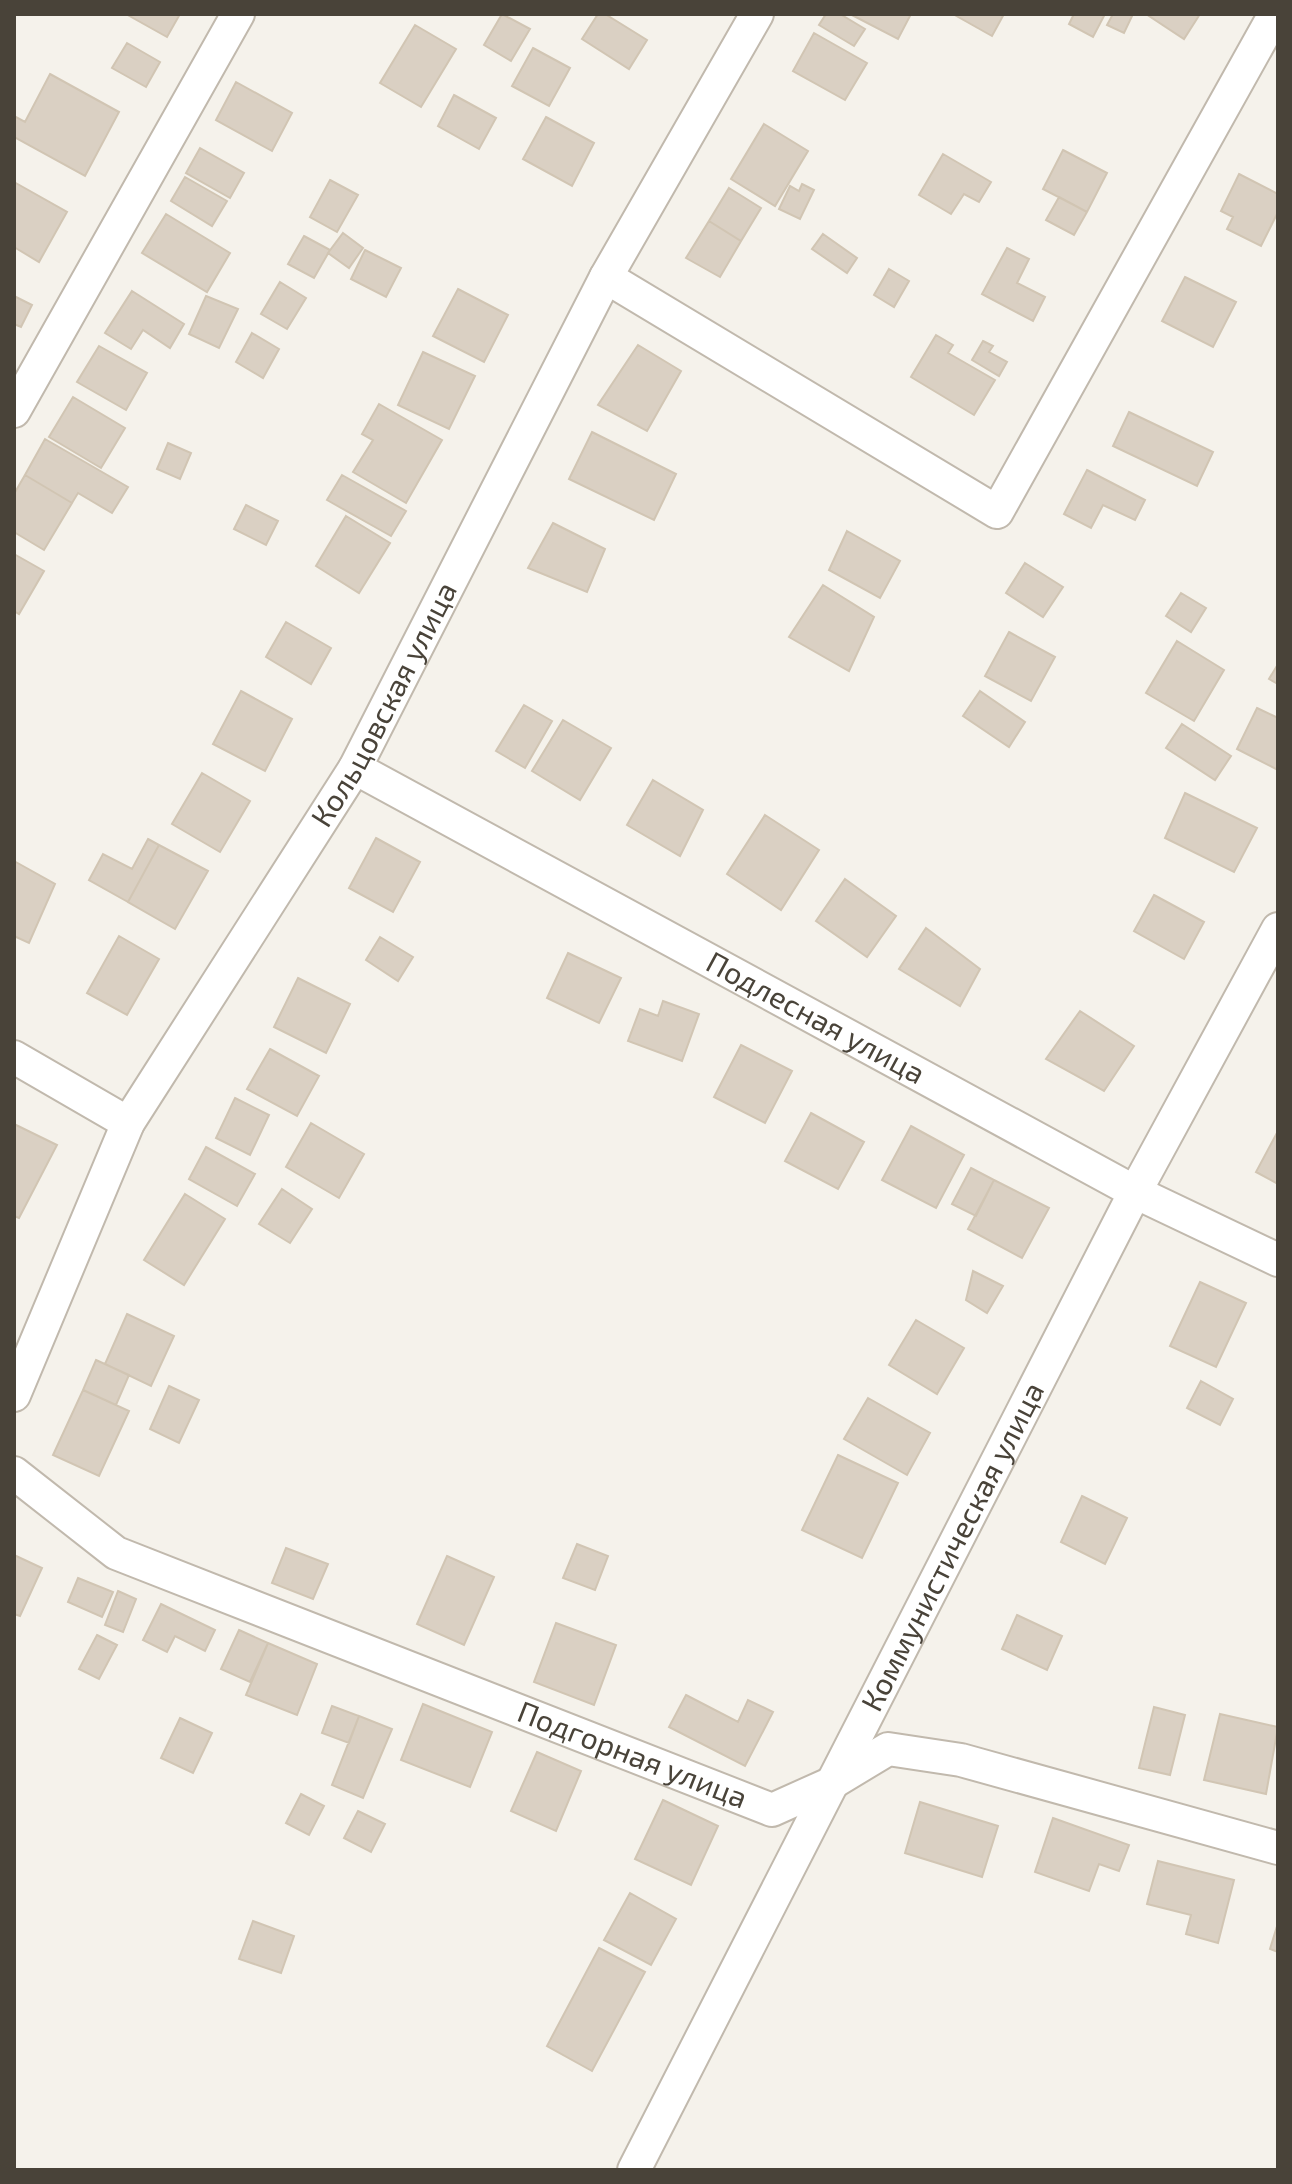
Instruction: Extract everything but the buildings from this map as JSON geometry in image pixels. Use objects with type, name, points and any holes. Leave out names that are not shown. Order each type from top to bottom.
[{"type":"street","points":[[14,411],[238,14]]},
{"type":"street","name":"Кольцовская улица","points":[[14,1395],[128,1123],[355,768],[606,277],[757,14]]},
{"type":"street","points":[[606,277],[997,512],[1275,14]]},
{"type":"street","name":"Подлесная улица","points":[[355,768],[1135,1192],[1278,1260]]},
{"type":"street","name":"Коммунистическая улица","points":[[634,2170],[1135,1192],[1278,929]]},
{"type":"street","points":[[14,1057],[128,1123]]},
{"type":"street","name":"Подгорная улица","points":[[14,1473],[116,1553],[772,1810],[830,1784],[888,1749],[961,1760],[1278,1848]]}]
